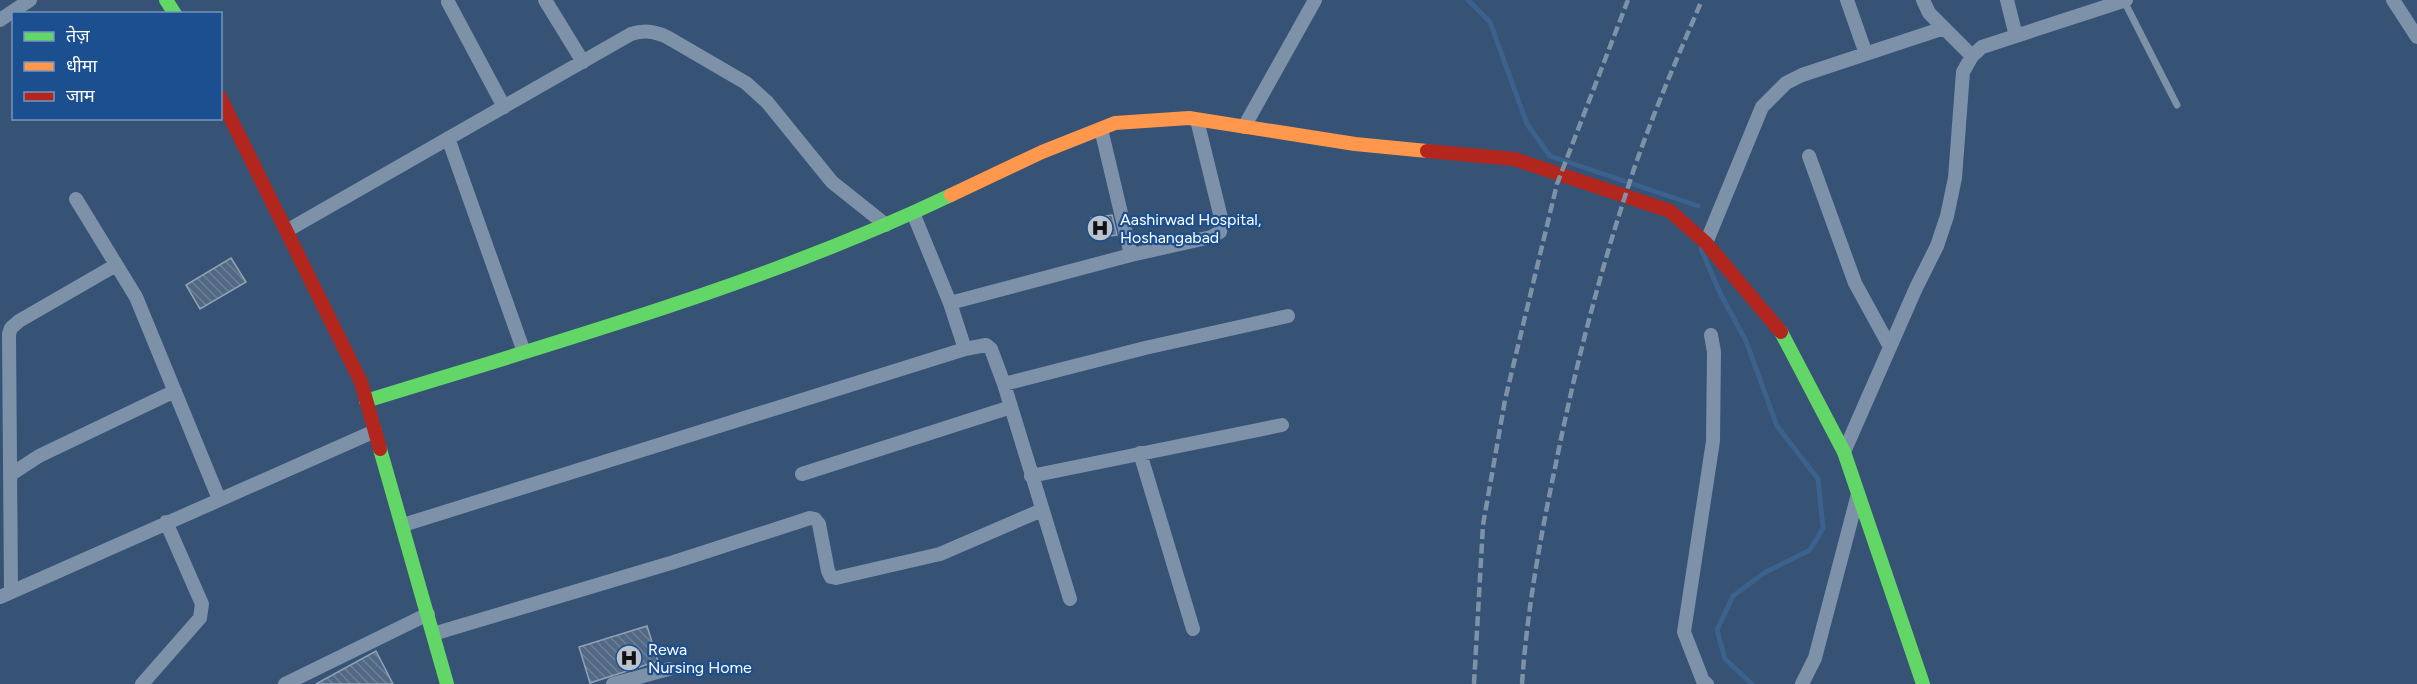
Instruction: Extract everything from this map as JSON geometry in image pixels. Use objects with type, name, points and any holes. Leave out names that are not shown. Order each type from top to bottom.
[{"type":"street","points":[[0,20],[30,0]]},
{"type":"street","points":[[545,0],[583,62]]},
{"type":"street","points":[[1244,127],[1315,0]]},
{"type":"street","points":[[1847,0],[1866,54]]},
{"type":"street","points":[[1923,0],[1929,13],[1972,56]]},
{"type":"street","points":[[2007,0],[2016,36]]},
{"type":"street","points":[[1844,452],[1937,246],[1947,216],[1955,178],[1964,72],[1972,56],[1982,47],[2125,0]]},
{"type":"street","points":[[2393,0],[2417,37]]},
{"type":"street","points":[[448,2],[504,107]]},
{"type":"street","points":[[1706,243],[1762,107],[1786,84],[1802,75],[1944,28]]},
{"type":"street","points":[[288,230],[583,62],[637,32],[643,31],[656,32],[667,37],[746,84],[767,102],[832,182],[886,225]]},
{"type":"street","points":[[222,101],[288,230],[361,382],[447,684]]},
{"type":"street","points":[[366,401],[669,307],[886,225],[1042,152],[1115,123],[1189,118],[1355,144],[1514,159],[1670,211],[1706,243],[1782,334],[1844,452],[1923,684]]},
{"type":"street","points":[[950,303],[1131,255],[1211,237],[1220,232],[1222,222],[1197,120]]},
{"type":"street","points":[[1101,129],[1131,255]]},
{"type":"street","points":[[448,138],[525,352]]},
{"type":"street","points":[[1809,156],[1855,283],[1890,347]]},
{"type":"street","points":[[76,200],[140,306],[219,499]]},
{"type":"street","points":[[913,213],[950,303],[965,349]]},
{"type":"street","points":[[116,265],[19,321],[11,328],[9,340],[10,475],[5,594],[375,430]]},
{"type":"street","points":[[1004,384],[1145,348],[1288,316]]},
{"type":"street","points":[[1707,684],[1703,681],[1684,632],[1713,441],[1714,352],[1711,335]]},
{"type":"street","points":[[403,525],[965,349],[986,345],[991,349],[1004,384],[1070,599]]},
{"type":"street","points":[[10,475],[46,452],[175,391]]},
{"type":"street","points":[[802,474],[1011,406]]},
{"type":"street","points":[[1031,476],[1282,425]]},
{"type":"street","points":[[1140,453],[1194,629]]},
{"type":"street","points":[[1802,684],[1815,658],[1858,493]]},
{"type":"street","points":[[433,634],[674,562],[810,518],[815,519],[819,524],[828,571],[831,577],[836,578],[940,554],[1042,510]]},
{"type":"street","points":[[142,684],[200,618],[202,611],[202,604],[166,522]]},
{"type":"street","points":[[285,684],[428,614]]},
{"type":"street","points":[[612,684],[669,669]]},
{"type":"lane","points":[[2125,0],[2178,105]]},
{"type":"building","points":[[1112,215],[1117,235],[1094,238],[1091,218]]},
{"type":"building","points":[[231,258],[246,282],[200,309],[186,285]]},
{"type":"building","points":[[647,626],[658,661],[590,683],[579,647]]},
{"type":"building","points":[[376,651],[393,684],[316,684]]},
{"type":"waterway","points":[[1468,0],[1490,22],[1527,124],[1550,156],[1698,206]]},
{"type":"waterway","points":[[1701,249],[1720,293],[1746,341],[1777,426],[1818,479],[1823,528],[1810,550],[1764,573],[1733,596],[1717,630],[1725,659],[1752,684]]},
{"type":"railway","points":[[1474,684],[1483,525],[1505,400],[1557,184],[1628,0]]},
{"type":"railway","points":[[1522,684],[1531,602],[1544,521],[1571,392],[1590,317],[1634,169],[1702,0]]},
{"type":"traffic: fast","points":[[166,0],[174,12]]},
{"type":"traffic: fast","points":[[366,401],[736,283],[880,227],[951,195]]},
{"type":"traffic: fast","points":[[1781,332],[1844,452],[1923,684]]},
{"type":"traffic: fast","points":[[380,449],[447,684]]},
{"type":"traffic: slow","points":[[951,195],[1042,152],[1115,123],[1189,118],[1355,144],[1427,151]]},
{"type":"traffic: jam","points":[[222,101],[361,382],[380,449]]},
{"type":"traffic: jam","points":[[1427,151],[1514,159],[1670,211],[1706,243],[1781,332]]},
{"type":"place","name":"Aashirwad Hospital, Hoshangabad","points":[[1100,228]]},
{"type":"place","name":"Rewa Nursing Home","points":[[629,658]]}]
